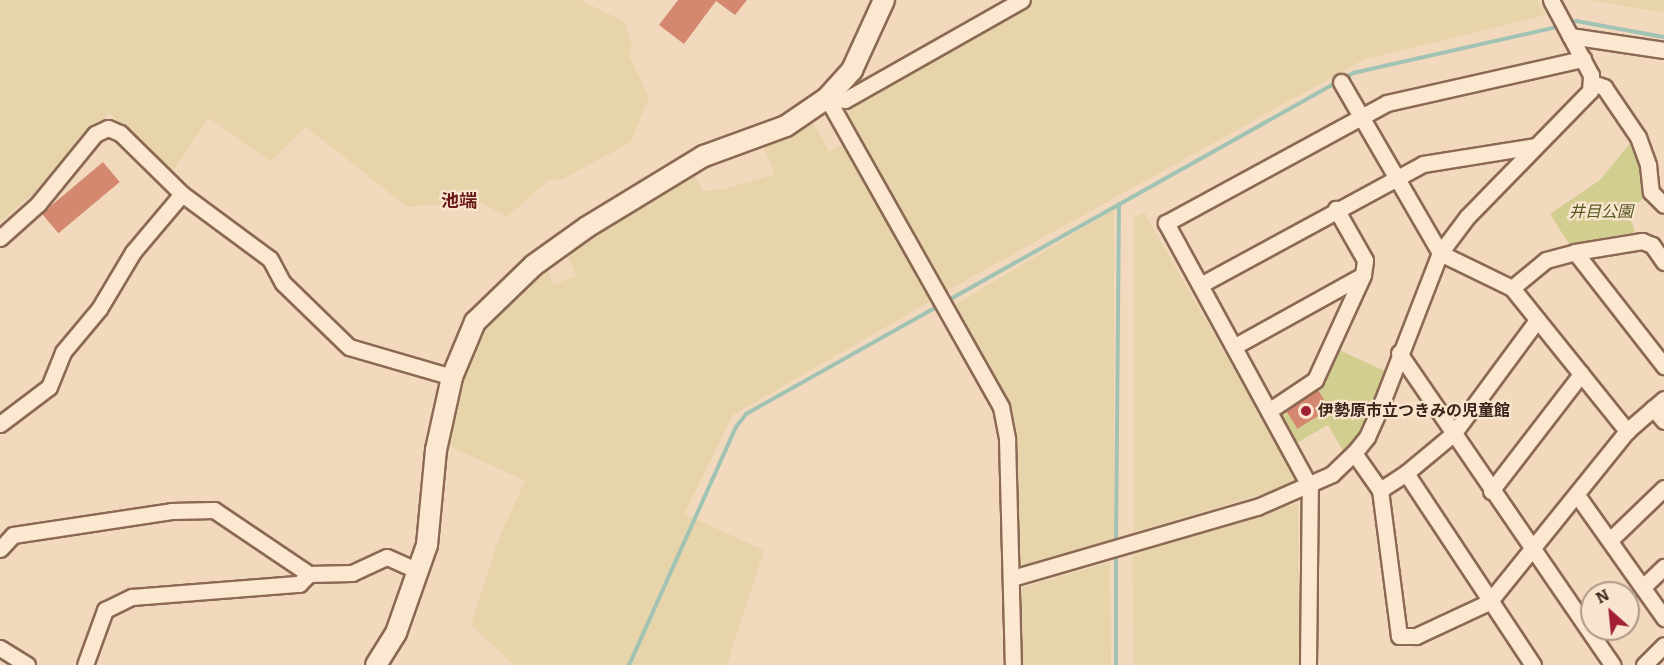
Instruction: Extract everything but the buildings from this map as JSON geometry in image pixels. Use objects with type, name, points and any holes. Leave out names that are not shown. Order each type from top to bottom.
[{"type":"street","points":[[376,665],[396,633],[418,571],[431,526],[432,466],[452,377],[467,338],[485,309],[561,244],[695,161],[786,126],[827,98],[852,70],[884,0]]},
{"type":"street","points":[[827,98],[845,100],[1022,0]]},
{"type":"street","points":[[1012,578],[1123,548],[1310,487],[1332,474],[1353,453],[1367,437],[1440,253],[1467,217],[1590,91],[1593,83],[1583,59],[1553,5]]},
{"type":"street","points":[[1568,33],[1664,50]]},
{"type":"street","points":[[1308,665],[1310,487],[1202,284],[1166,223],[1387,103],[1583,59]]},
{"type":"street","points":[[1341,82],[1440,253],[1512,288],[1627,431]]},
{"type":"street","points":[[1593,83],[1605,87],[1638,137],[1648,165],[1651,192],[1664,205]]},
{"type":"street","points":[[827,98],[1005,419],[1012,578],[1013,665]]},
{"type":"street","points":[[0,238],[38,204],[95,134],[108,128],[120,133],[182,194],[270,259],[283,283],[349,347],[452,377]]},
{"type":"street","points":[[1202,284],[1394,177],[1423,164],[1535,146]]},
{"type":"street","points":[[0,424],[49,387],[63,352],[99,309],[133,252],[182,194]]},
{"type":"street","points":[[1270,410],[1315,380],[1363,275],[1365,260],[1336,209]]},
{"type":"street","points":[[1512,288],[1546,260],[1575,252],[1642,241],[1652,245],[1664,262]]},
{"type":"street","points":[[1575,252],[1664,366]]},
{"type":"street","points":[[1235,346],[1363,275]]},
{"type":"street","points":[[1380,489],[1406,473],[1453,434],[1537,320]]},
{"type":"street","points":[[1399,353],[1491,491],[1535,549],[1613,665]]},
{"type":"street","points":[[1491,491],[1581,374]]},
{"type":"street","points":[[1353,453],[1380,489],[1400,636],[1416,636],[1489,602],[1535,549],[1627,431],[1658,403],[1664,421]]},
{"type":"street","points":[[1406,473],[1489,602],[1533,665]]},
{"type":"street","points":[[1610,540],[1664,488]]},
{"type":"street","points":[[1577,495],[1664,618]]},
{"type":"street","points":[[0,549],[13,535],[171,511],[214,510],[309,574],[352,573],[387,557],[418,571]]},
{"type":"street","points":[[1643,587],[1664,567]]},
{"type":"street","points":[[85,665],[105,610],[132,597],[299,584],[309,574]]},
{"type":"street","points":[[1644,665],[1664,645]]},
{"type":"street","points":[[0,648],[27,665]]},
{"type":"shaded area","points":[[0,0],[580,0],[625,22],[632,47],[629,56],[649,97],[631,142],[563,179],[549,180],[507,217],[479,202],[407,207],[306,127],[271,162],[209,118],[170,175],[109,112],[58,173],[0,222]]},
{"type":"shaded area","points":[[1029,0],[1537,0],[1546,15],[1363,60],[945,292],[841,110],[844,103]]},
{"type":"shaded area","points":[[1589,0],[1664,0],[1664,13]]},
{"type":"shaded area","points":[[811,119],[829,151],[843,144],[931,301],[733,415],[684,514],[764,550],[727,665],[514,665],[471,625],[498,540],[525,481],[445,444],[473,343],[509,299],[546,264],[553,285],[576,276],[566,251],[694,174],[703,191],[725,189],[775,174],[763,146]]},
{"type":"shaded area","points":[[1114,210],[1114,543],[1016,569],[1015,427],[986,366],[949,308]]},
{"type":"shaded area","points":[[1144,212],[1299,483],[1134,532],[1134,217]]},
{"type":"shaded area","points":[[1298,503],[1299,665],[1134,665],[1132,553]]},
{"type":"shaded area","points":[[1110,562],[1111,665],[1021,665],[1017,650],[1021,588]]},
{"type":"green space","name":"井目公園","points":[[1635,137],[1646,171],[1645,197],[1628,212],[1635,232],[1569,244],[1550,214],[1600,180]]},
{"type":"green space","points":[[1337,349],[1387,372],[1359,437],[1343,451],[1328,425],[1293,445],[1276,414]]},
{"type":"waterway","points":[[1568,24],[1576,21],[1664,37]]},
{"type":"waterway","points":[[947,301],[1353,73],[1561,26]]},
{"type":"waterway","points":[[1116,544],[1119,204]]},
{"type":"waterway","points":[[629,665],[736,427],[746,414],[940,305]]},
{"type":"waterway","points":[[1116,552],[1116,665]]},
{"type":"place","name":"伊勢原市立つきみの児童館","points":[[1306,411]]},
{"type":"district","name":"池端","points":[[459,201]]}]
